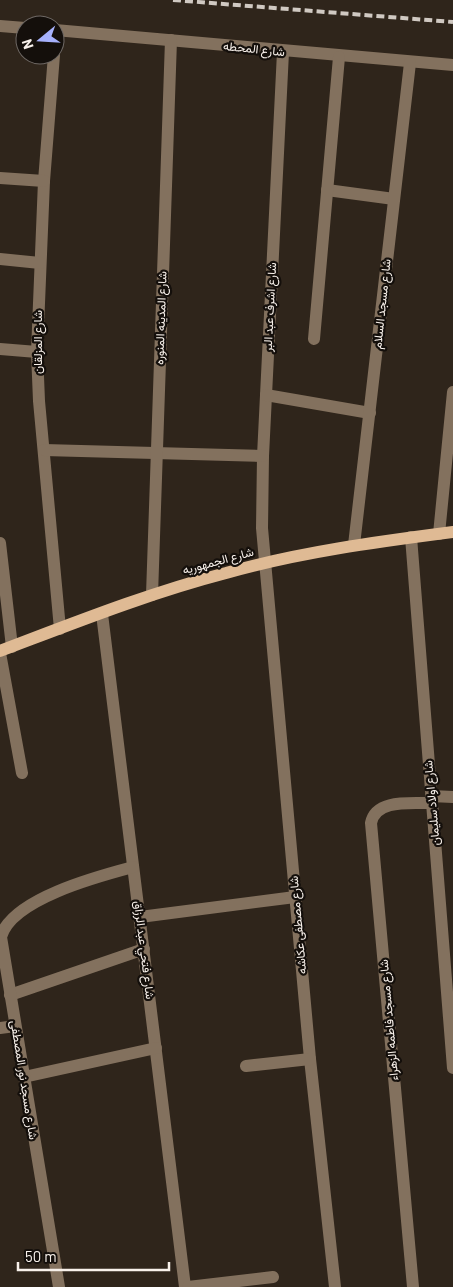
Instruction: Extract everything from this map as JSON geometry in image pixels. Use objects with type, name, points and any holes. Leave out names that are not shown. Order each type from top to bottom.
[{"type":"main road","name":"شارع الجمهوريه","points":[[4,650],[152,595],[265,563],[354,546],[453,532]]},
{"type":"street","points":[[0,26],[15,27]]},
{"type":"street","name":"شارع المحطه","points":[[65,34],[171,40],[338,57],[453,66]]},
{"type":"street","name":"شارع المدينه المنوره","points":[[152,595],[155,452],[171,40]]},
{"type":"street","name":"شارع اشرف عبد البر","points":[[265,563],[262,528],[263,456],[284,52]]},
{"type":"street","points":[[314,339],[338,57]]},
{"type":"street","name":"شارع مسجد السلام","points":[[354,546],[410,63]]},
{"type":"street","name":"شارع المزلقان","points":[[53,65],[44,181],[38,352],[44,450],[60,629]]},
{"type":"street","points":[[0,178],[44,181]]},
{"type":"street","points":[[327,190],[394,199]]},
{"type":"street","points":[[0,259],[40,262]]},
{"type":"street","points":[[0,349],[38,352]]},
{"type":"street","points":[[439,534],[453,392]]},
{"type":"street","points":[[266,394],[370,413]]},
{"type":"street","points":[[44,450],[263,456]]},
{"type":"street","name":"شارع اولاد سليمان","points":[[411,538],[453,1068]]},
{"type":"street","points":[[0,543],[4,650],[22,773]]},
{"type":"street","name":"شارع مصطفى عكاشه","points":[[265,563],[310,1058],[335,1287]]},
{"type":"street","name":"شارع فتحي عبد الرزاق","points":[[102,614],[186,1287]]},
{"type":"street","name":"شارع مسجد فاطمه الزهراء","points":[[413,1287],[371,823],[375,812],[385,806],[453,797]]},
{"type":"street","name":"شارع مسجد نور المصطفى","points":[[59,1287],[1,937],[8,921],[27,908],[67,887],[133,866]]},
{"type":"street","points":[[140,917],[296,898]]},
{"type":"street","points":[[10,995],[144,949]]},
{"type":"street","points":[[0,1028],[15,1026]]},
{"type":"street","points":[[24,1077],[156,1048]]},
{"type":"street","points":[[246,1066],[310,1058]]},
{"type":"street","points":[[186,1287],[273,1277]]},
{"type":"railway","points":[[173,0],[453,22]]}]
